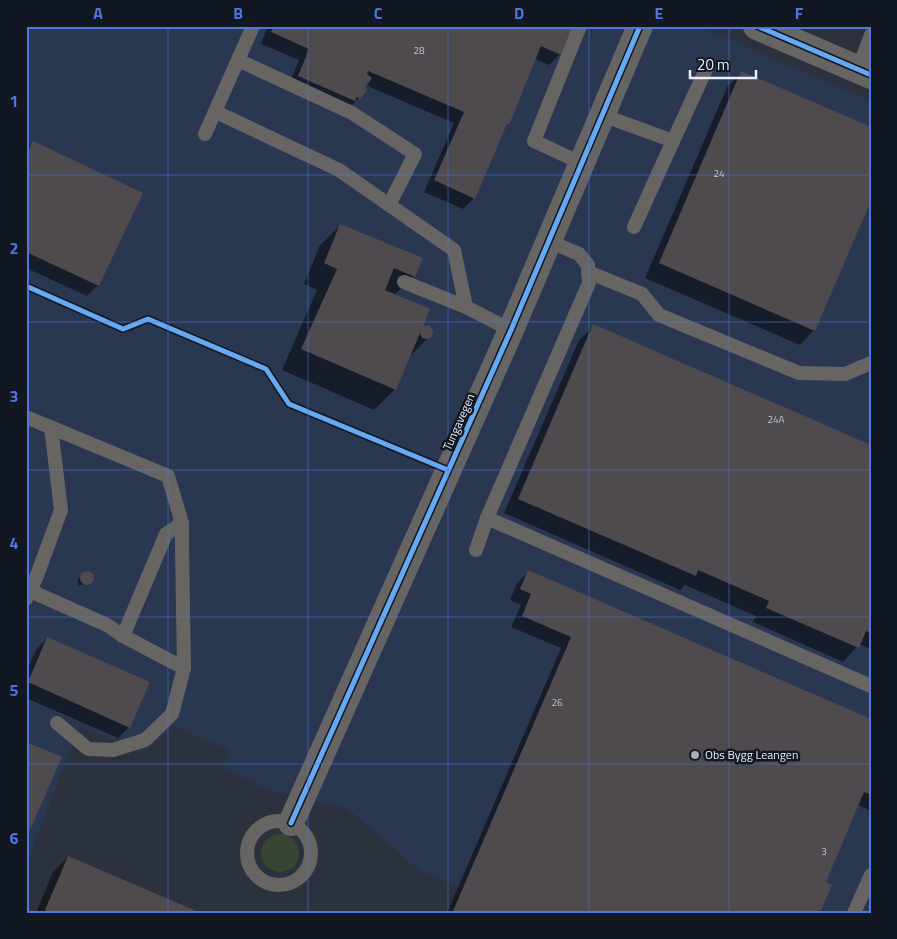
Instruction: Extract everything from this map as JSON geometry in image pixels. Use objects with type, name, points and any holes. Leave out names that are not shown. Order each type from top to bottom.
[{"type":"street","name":"Tungavegen","points":[[291,824],[511,330],[640,26]]},
{"type":"street","points":[[757,26],[864,72]]},
{"type":"lane","points":[[205,134],[253,26]]},
{"type":"lane","points":[[580,26],[534,141],[581,163]]},
{"type":"lane","points":[[864,72],[871,36]]},
{"type":"lane","points":[[238,60],[352,112],[415,154],[389,205]]},
{"type":"lane","points":[[634,227],[708,65]]},
{"type":"lane","points":[[216,112],[339,170],[454,250],[466,307]]},
{"type":"lane","points":[[602,115],[673,141]]},
{"type":"lane","points":[[476,550],[589,283],[588,265],[579,254],[548,241]]},
{"type":"lane","points":[[588,272],[642,294],[659,316],[799,373],[845,374],[871,363]]},
{"type":"lane","points":[[404,282],[466,307],[511,330]]},
{"type":"lane","points":[[26,417],[168,476],[182,523],[184,668],[172,714],[145,740],[113,750],[88,748],[57,723]]},
{"type":"lane","points":[[26,599],[61,510],[51,427]]},
{"type":"lane","points":[[488,518],[871,686]]},
{"type":"lane","points":[[123,636],[166,534],[182,523]]},
{"type":"lane","points":[[31,583],[107,625],[123,636],[184,668]]},
{"type":"lane","points":[[281,821],[291,824],[306,836],[310,846],[308,865],[303,874],[286,884],[276,885],[266,882],[252,870],[248,860],[247,850],[249,841],[254,832],[271,822],[281,821]]},
{"type":"lane","points":[[854,913],[871,875]]},
{"type":"shaded area","points":[[26,26],[698,26],[871,101],[871,913],[515,913],[419,870],[348,809],[267,789],[223,768],[230,751],[175,726],[143,753],[80,726],[26,864]]},
{"type":"green space","points":[[280,834],[294,839],[299,853],[294,867],[280,872],[266,867],[261,853],[266,839]]},
{"type":"building","points":[[274,26],[573,26],[561,55],[541,46],[509,125],[507,124],[475,199],[434,180],[464,112],[368,71],[367,74],[372,78],[365,88],[367,90],[360,99],[357,97],[355,101],[298,76],[309,49],[271,32]]},
{"type":"building","points":[[741,71],[871,127],[871,201],[815,331],[659,263]]},
{"type":"building","points":[[33,141],[143,193],[99,286],[26,252],[26,155]]},
{"type":"building","points":[[340,224],[423,258],[415,277],[394,268],[385,290],[430,309],[423,327],[429,325],[433,330],[432,336],[429,339],[422,338],[420,333],[396,390],[301,349],[337,269],[324,263]]},
{"type":"building","points":[[593,324],[871,445],[871,633],[866,631],[859,648],[766,608],[769,601],[698,570],[696,576],[518,499]]},
{"type":"building","name":"Obs Bygg Leangen","points":[[528,570],[871,719],[871,795],[864,792],[826,882],[832,885],[820,913],[456,913],[453,911],[571,637],[522,616],[531,594],[520,589]]},
{"type":"building","points":[[84,571],[90,571],[94,578],[90,585],[84,585],[80,581],[80,575]]},
{"type":"building","points":[[47,637],[150,682],[130,728],[28,682]]},
{"type":"building","points":[[26,742],[62,757],[26,839]]},
{"type":"building","points":[[68,856],[201,913],[50,913],[45,910]]},
{"type":"cycle path","points":[[291,823],[511,330],[640,26]]},
{"type":"cycle path","points":[[757,26],[871,75]]},
{"type":"cycle path","points":[[26,286],[123,329],[148,319],[266,369],[289,404],[448,470]]},
{"type":"place","name":"Obs Bygg Leangen","points":[[695,755]]}]
